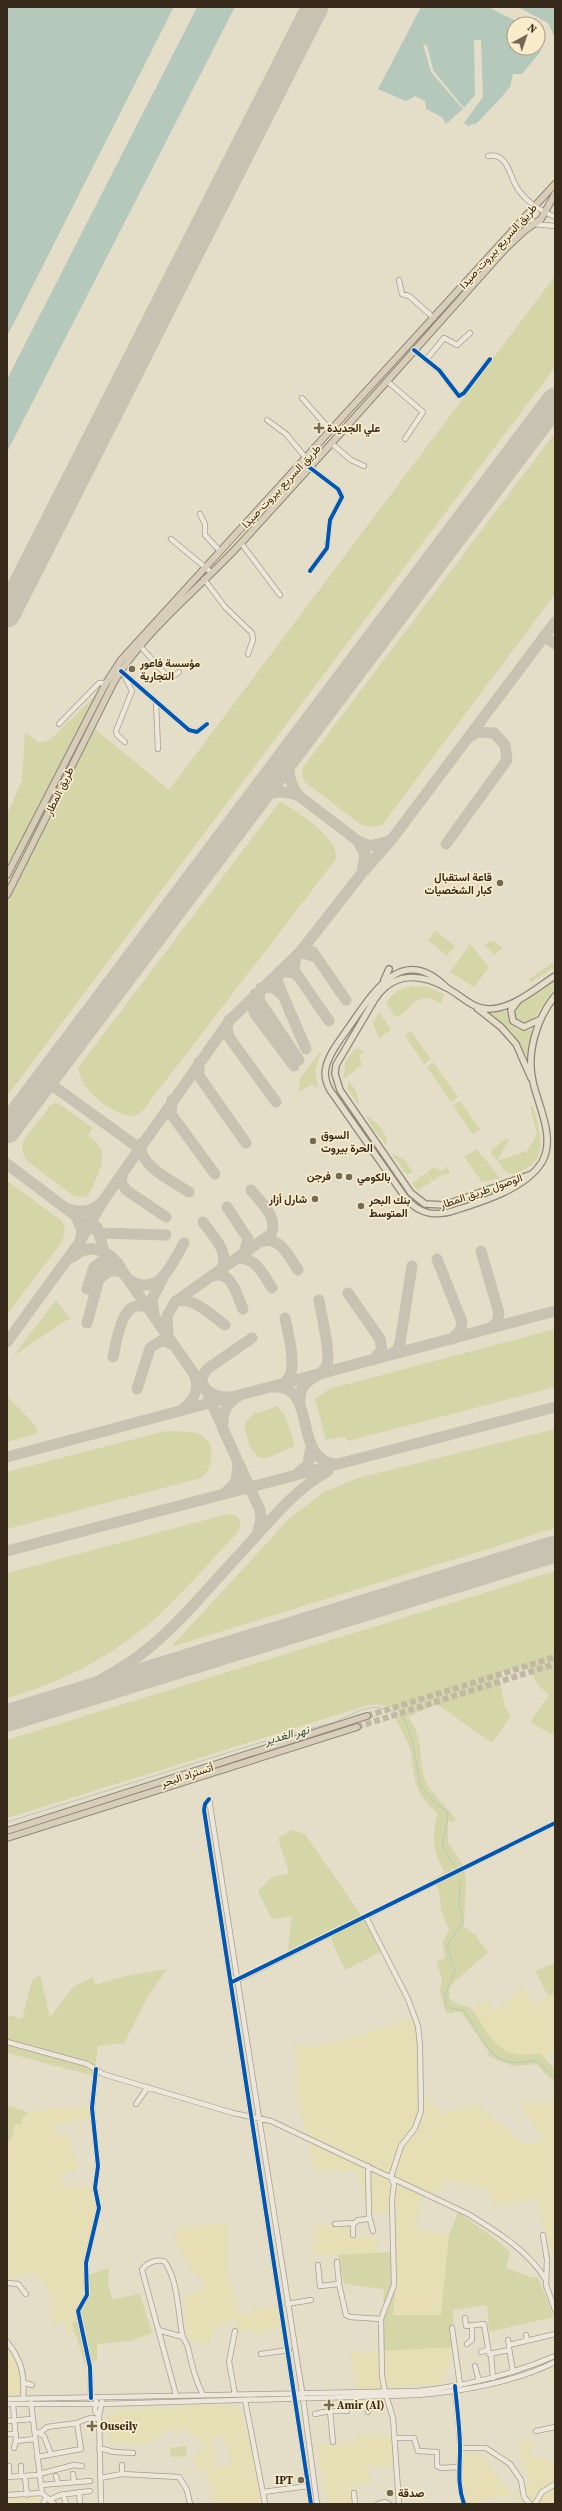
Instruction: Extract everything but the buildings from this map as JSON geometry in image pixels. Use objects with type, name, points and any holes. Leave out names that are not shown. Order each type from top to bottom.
[{"type":"highway","name":"طريق السريع بيروت-صيدا","points":[[109,684],[131,648],[385,372],[555,184]]},
{"type":"highway","name":"طريق السريع بيروت-صيدا","points":[[109,684],[123,673],[141,647],[241,543],[414,350],[524,231],[534,224],[545,212],[555,194]]},
{"type":"highway","points":[[544,196],[550,201]]},
{"type":"highway","points":[[517,225],[524,231]]},
{"type":"highway","points":[[385,372],[389,379]]},
{"type":"highway","name":"طريق المطار","points":[[7,875],[109,684]]},
{"type":"highway","name":"طريق المطار","points":[[7,895],[109,684]]},
{"type":"highway","name":"أتستراد البحر","points":[[7,1831],[367,1716]]},
{"type":"highway","name":"أتستراد البحر","points":[[7,1838],[357,1727]]},
{"type":"main road","points":[[384,980],[400,973],[417,971],[436,977],[447,988],[473,1005],[501,1027],[516,1044],[532,1080],[544,1122],[547,1147],[542,1162],[522,1182],[446,1214],[431,1214],[418,1209],[405,1197],[330,1090],[325,1076],[331,1055],[384,980],[389,969]]},
{"type":"main road","name":"الوصول طريق المطار","points":[[447,988],[415,976],[399,979],[381,990],[338,1060],[335,1074],[340,1090],[411,1193],[425,1204],[444,1205],[509,1180],[529,1175]]},
{"type":"main road","points":[[473,1005],[491,1009],[521,998],[555,976]]},
{"type":"main road","points":[[532,1080],[534,1039],[539,1020],[555,996]]},
{"type":"main road","points":[[521,998],[511,1010],[513,1021],[524,1027],[539,1020]]},
{"type":"street","points":[[488,156],[496,155],[501,158],[511,174],[516,188],[534,206],[555,217]]},
{"type":"street","points":[[528,213],[534,224],[555,226]]},
{"type":"street","points":[[399,280],[402,294],[409,296],[434,318]]},
{"type":"street","points":[[426,360],[444,338],[456,345],[470,333]]},
{"type":"street","points":[[414,350],[438,370],[460,396],[490,359]]},
{"type":"street","points":[[389,379],[423,412],[405,439]]},
{"type":"street","points":[[302,398],[331,431]]},
{"type":"street","points":[[266,420],[286,434],[307,457],[310,466],[338,489],[342,497],[330,520],[328,545],[310,571]]},
{"type":"street","points":[[332,443],[352,460],[364,466]]},
{"type":"street","points":[[200,514],[205,524],[205,535],[220,551]]},
{"type":"street","points":[[171,539],[206,566],[212,573]]},
{"type":"street","points":[[241,543],[280,595]]},
{"type":"street","points":[[200,572],[204,580],[224,607],[252,632],[253,640],[248,654]]},
{"type":"street","points":[[141,647],[167,676],[172,676],[179,672]]},
{"type":"street","points":[[123,673],[190,730],[197,732],[207,724]]},
{"type":"street","points":[[123,673],[132,690],[116,731],[117,735],[124,742]]},
{"type":"street","points":[[59,724],[99,683],[109,684]]},
{"type":"street","points":[[156,702],[158,749]]},
{"type":"street","points":[[311,2504],[255,2117],[237,1980],[209,1800],[204,1806],[208,1836],[210,1844],[232,1982],[255,2117],[287,2304],[317,2504]]},
{"type":"street","points":[[232,1982],[555,1823]]},
{"type":"street","points":[[208,1836],[214,1836]]},
{"type":"street","points":[[210,1844],[215,1844]]},
{"type":"street","points":[[220,1909],[226,1908]]},
{"type":"street","points":[[366,1917],[408,1999],[419,2033],[421,2111],[415,2128],[401,2146],[391,2177],[394,2184],[392,2200],[394,2285],[381,2319],[381,2362],[386,2395],[393,2418],[399,2504]]},
{"type":"street","points":[[7,2042],[81,2062],[109,2076],[148,2088],[275,2122],[446,2202],[486,2225],[527,2257],[546,2280]]},
{"type":"street","points":[[90,2398],[90,2367],[78,2311],[87,2295],[85,2268],[99,2208],[95,2188],[98,2166],[92,2108],[96,2069]]},
{"type":"street","points":[[136,2104],[148,2088]]},
{"type":"street","points":[[368,2166],[370,2219],[373,2231]]},
{"type":"street","points":[[335,2224],[353,2223],[370,2219]]},
{"type":"street","points":[[353,2223],[353,2235]]},
{"type":"street","points":[[543,2235],[547,2260],[546,2280],[555,2310]]},
{"type":"street","points":[[176,2395],[142,2270],[146,2264],[160,2260],[167,2265],[179,2305],[183,2337],[188,2348],[194,2376],[203,2395]]},
{"type":"street","points":[[337,2262],[339,2284],[346,2315],[350,2317],[381,2319]]},
{"type":"street","points":[[318,2266],[320,2286],[339,2284]]},
{"type":"street","points":[[7,2283],[18,2284],[26,2294]]},
{"type":"street","points":[[287,2304],[311,2300]]},
{"type":"street","points":[[465,2318],[466,2326],[484,2324],[493,2378]]},
{"type":"street","points":[[467,2344],[472,2340],[472,2326]]},
{"type":"street","points":[[452,2328],[460,2448],[458,2467],[460,2491],[464,2504]]},
{"type":"street","points":[[158,2330],[183,2337]]},
{"type":"street","points":[[235,2331],[229,2362],[235,2394]]},
{"type":"street","points":[[481,2352],[489,2352],[542,2335],[555,2334]]},
{"type":"street","points":[[526,2335],[527,2341]]},
{"type":"street","points":[[7,2342],[20,2361],[24,2383],[23,2399]]},
{"type":"street","points":[[509,2345],[513,2372]]},
{"type":"street","points":[[260,2354],[289,2350]]},
{"type":"street","points":[[457,2388],[513,2372],[555,2356]]},
{"type":"street","points":[[7,2399],[295,2393],[302,2396],[330,2398],[371,2397],[457,2388],[527,2373],[555,2362]]},
{"type":"street","points":[[475,2366],[479,2382]]},
{"type":"street","points":[[24,2383],[32,2384]]},
{"type":"street","points":[[7,2404],[101,2404],[296,2399],[302,2396],[386,2395]]},
{"type":"street","points":[[368,2412],[372,2402],[371,2397]]},
{"type":"street","points":[[97,2398],[95,2404],[99,2418]]},
{"type":"street","points":[[101,2504],[99,2418],[101,2404],[104,2398]]},
{"type":"street","points":[[330,2398],[333,2442]]},
{"type":"street","points":[[245,2400],[266,2504]]},
{"type":"street","points":[[31,2403],[38,2474],[42,2493],[54,2504]]},
{"type":"street","points":[[13,2404],[16,2434],[14,2448]]},
{"type":"street","points":[[315,2414],[330,2411],[346,2411]]},
{"type":"street","points":[[79,2422],[90,2417],[99,2418]]},
{"type":"street","points":[[7,2421],[32,2419]]},
{"type":"street","points":[[37,2456],[81,2449],[77,2423],[47,2427],[40,2433]]},
{"type":"street","points":[[536,2430],[555,2427]]},
{"type":"street","points":[[34,2431],[40,2433],[47,2441],[51,2454]]},
{"type":"street","points":[[7,2434],[16,2434]]},
{"type":"street","points":[[395,2438],[414,2438],[418,2452],[437,2452],[437,2466],[440,2468],[458,2467]]},
{"type":"street","points":[[16,2441],[35,2439]]},
{"type":"street","points":[[99,2448],[114,2452],[133,2453]]},
{"type":"street","points":[[460,2448],[486,2448],[510,2464],[521,2480],[524,2497],[530,2504]]},
{"type":"street","points":[[37,2456],[64,2451]]},
{"type":"street","points":[[9,2466],[8,2477],[38,2474],[74,2465],[82,2466]]},
{"type":"street","points":[[122,2465],[122,2474]]},
{"type":"street","points":[[21,2466],[27,2495]]},
{"type":"street","points":[[73,2474],[74,2482]]},
{"type":"street","points":[[100,2478],[122,2474],[179,2477],[187,2490],[190,2504]]},
{"type":"street","points":[[56,2476],[58,2483]]},
{"type":"street","points":[[41,2485],[89,2481]]},
{"type":"street","points":[[263,2492],[314,2483]]},
{"type":"street","points":[[535,2504],[542,2492],[555,2484]]},
{"type":"street","points":[[77,2491],[80,2504]]},
{"type":"street","points":[[43,2504],[48,2499],[61,2493],[90,2491]]},
{"type":"street","points":[[7,2495],[42,2493]]},
{"type":"street","points":[[61,2493],[66,2504]]},
{"type":"street","points":[[354,2493],[355,2504]]},
{"type":"street","points":[[378,2504],[385,2502],[389,2504]]},
{"type":"shaded area","points":[[7,7],[174,7],[7,337]]},
{"type":"shaded area","points":[[197,7],[235,7],[7,452],[7,379]]},
{"type":"shaded area","points":[[421,7],[488,7],[506,16],[506,56],[537,56],[522,74],[513,74],[510,87],[500,99],[477,123],[468,126],[464,123],[483,97],[481,40],[474,40],[475,95],[464,108],[433,70],[427,45],[423,44],[431,72],[463,109],[446,124],[442,117],[426,109],[425,101],[415,96],[406,101],[378,89]]},
{"type":"shaded area","points":[[518,7],[555,7],[555,38],[548,23],[546,22],[546,16],[535,16]]},
{"type":"shaded area","points":[[522,1988],[532,2004],[555,1993],[555,2051],[545,2058],[540,2053],[527,2055],[512,2054],[503,2051],[472,2010],[486,1999],[494,2012]]},
{"type":"shaded area","points":[[412,2019],[422,2059],[422,2093],[442,2115],[477,2104],[525,2145],[543,2140],[519,2102],[552,2104],[552,2092],[555,2094],[555,2262],[536,2198],[495,2207],[487,2189],[443,2180],[439,2192],[422,2191],[416,2229],[449,2235],[441,2315],[393,2315],[395,2294],[389,2213],[369,2213],[357,2170],[315,2172],[297,2097],[297,2062],[294,2046],[329,2044]]},
{"type":"shaded area","points":[[56,2108],[89,2108],[91,2119],[59,2124],[55,2128],[57,2134],[68,2135],[78,2168],[62,2174],[64,2188],[92,2186],[96,2206],[95,2219],[83,2268],[85,2297],[78,2322],[73,2324],[77,2332],[67,2334],[65,2322],[51,2324],[51,2296],[40,2276],[35,2277],[33,2272],[7,2280],[7,2145],[13,2135],[15,2124],[28,2112]]},
{"type":"shaded area","points":[[227,2223],[226,2269],[239,2313],[251,2314],[251,2310],[277,2305],[281,2327],[255,2335],[253,2330],[238,2332],[238,2318],[217,2326],[208,2344],[186,2338],[185,2296],[203,2289],[203,2281],[188,2265],[173,2238],[180,2227]]},
{"type":"shaded area","points":[[321,2225],[351,2225],[352,2238],[377,2237],[378,2254],[313,2255],[314,2227]]},
{"type":"shaded area","points":[[7,2345],[18,2362],[21,2373],[19,2397],[7,2397]]},
{"type":"shaded area","points":[[454,2347],[443,2383],[358,2391],[350,2352]]},
{"type":"shaded area","points":[[192,2404],[238,2406],[246,2428],[263,2504],[214,2504],[207,2475],[219,2467],[233,2464],[223,2436],[212,2438],[215,2469],[198,2474],[193,2456],[206,2446],[191,2434],[187,2428],[175,2433],[171,2427],[149,2444],[110,2443],[108,2417],[119,2410],[181,2408]]},
{"type":"shaded area","points":[[356,2434],[392,2436],[396,2466],[369,2466],[370,2483],[350,2485],[354,2504],[327,2504],[317,2445],[356,2442]]},
{"type":"shaded area","points":[[521,2438],[533,2442],[529,2455],[555,2463],[555,2504],[524,2504],[511,2496],[495,2496],[475,2504],[463,2504],[463,2455],[479,2454],[514,2496],[530,2484],[520,2455]]},
{"type":"shaded area","points":[[7,2497],[38,2497],[38,2504],[7,2504]]},
{"type":"green space","points":[[555,276],[555,367],[7,1096],[7,814],[22,781],[25,732],[39,743],[51,739],[103,688],[109,692],[95,729],[169,790]]},
{"type":"green space","points":[[555,433],[555,594],[382,825],[371,827],[360,824],[305,782],[302,776],[303,767]]},
{"type":"green space","points":[[280,801],[306,818],[324,834],[331,842],[335,851],[336,859],[143,1110],[130,1116],[110,1108],[94,1096],[86,1087],[78,1068]]},
{"type":"green space","points":[[435,931],[455,946],[447,956],[428,940]]},
{"type":"green space","points":[[495,941],[502,948],[495,955],[484,944]]},
{"type":"green space","points":[[470,944],[489,967],[474,987],[450,972]]},
{"type":"green space","points":[[555,961],[555,967],[531,982],[529,979]]},
{"type":"green space","points":[[555,980],[555,988],[532,1021],[524,1024],[516,1020],[513,1015],[517,1006]]},
{"type":"green space","points":[[412,986],[428,987],[444,994],[441,1004],[428,998],[423,998],[414,1003],[399,1016],[395,1016],[386,1003],[397,992]]},
{"type":"green space","points":[[507,1011],[510,1024],[517,1030],[532,1030],[528,1058],[514,1035],[491,1013]]},
{"type":"green space","points":[[379,1012],[391,1030],[379,1038],[373,1023]]},
{"type":"green space","points":[[411,1031],[431,1059],[424,1064],[405,1036]]},
{"type":"green space","points":[[356,1048],[364,1051],[359,1056],[362,1065],[343,1079],[346,1060]]},
{"type":"green space","points":[[320,1052],[321,1053],[315,1071],[318,1089],[312,1084],[299,1092],[300,1078]]},
{"type":"green space","points":[[433,1062],[458,1097],[451,1102],[427,1067]]},
{"type":"green space","points":[[349,1081],[356,1091],[360,1107],[347,1088]]},
{"type":"green space","points":[[460,1101],[480,1129],[473,1134],[453,1106]]},
{"type":"green space","points":[[54,1103],[59,1104],[93,1128],[88,1136],[95,1141],[102,1152],[102,1164],[100,1170],[91,1191],[86,1197],[74,1196],[27,1161],[23,1153],[25,1139],[29,1132],[49,1106]]},
{"type":"green space","points":[[533,1106],[541,1141],[538,1157],[533,1164],[521,1171],[510,1174],[507,1173],[497,1161],[527,1151],[537,1134],[530,1107]]},
{"type":"green space","points":[[365,1115],[373,1120],[386,1136],[387,1146],[375,1131],[381,1142]]},
{"type":"green space","points":[[506,1139],[509,1139],[497,1161],[491,1154],[492,1149]]},
{"type":"green space","points":[[477,1149],[500,1178],[482,1182],[464,1157]]},
{"type":"green space","points":[[391,1153],[405,1160],[413,1173],[406,1174]]},
{"type":"green space","points":[[447,1166],[450,1174],[441,1175],[433,1181],[427,1172],[434,1167],[442,1171]]},
{"type":"green space","points":[[426,1173],[432,1181],[418,1191],[412,1183]]},
{"type":"green space","points":[[7,1181],[62,1221],[65,1230],[62,1242],[7,1314]]},
{"type":"green space","points":[[56,1300],[70,1318],[13,1356]]},
{"type":"green space","points":[[555,1329],[555,1387],[348,1441],[345,1437],[326,1440],[315,1399],[329,1389]]},
{"type":"green space","points":[[7,1396],[35,1425],[38,1433],[7,1442]]},
{"type":"green space","points":[[277,1406],[285,1415],[295,1446],[267,1458],[258,1457],[250,1448],[244,1425],[254,1412],[259,1413]]},
{"type":"green space","points":[[555,1429],[555,1528],[171,1647],[290,1518],[324,1492],[358,1478]]},
{"type":"green space","points":[[165,1431],[199,1434],[205,1437],[209,1442],[212,1455],[211,1462],[209,1468],[201,1478],[7,1529],[7,1472]]},
{"type":"green space","points":[[228,1514],[235,1515],[240,1520],[239,1531],[181,1593],[145,1627],[114,1650],[80,1670],[44,1686],[7,1698],[7,1573]]},
{"type":"green space","points":[[555,1571],[555,1731],[552,1735],[530,1722],[549,1695],[538,1685],[527,1666],[498,1673],[505,1707],[511,1715],[492,1743],[437,1704],[408,1717],[413,1724],[419,1739],[423,1772],[427,1785],[456,1819],[454,1822],[448,1821],[448,1842],[463,1866],[466,1879],[464,1927],[475,1935],[488,1952],[450,1986],[449,1997],[457,2004],[466,2006],[472,2010],[492,2039],[506,2051],[526,2055],[540,2053],[555,2069],[555,2082],[546,2075],[537,2064],[513,2066],[488,2056],[489,2052],[461,2012],[446,2013],[440,1991],[442,1979],[436,1962],[445,1958],[443,1942],[449,1930],[441,1910],[439,1890],[432,1880],[445,1872],[438,1858],[434,1844],[434,1829],[438,1814],[424,1800],[417,1786],[410,1749],[395,1718],[404,1715],[392,1708],[384,1705],[369,1705],[7,1818],[7,1740]]},
{"type":"green space","points":[[292,1830],[305,1834],[385,1950],[345,1970],[330,1936],[287,1957],[292,1916],[272,1919],[258,1891],[271,1878],[289,1873],[278,1838]]},
{"type":"green space","points":[[555,1963],[555,1993],[548,1996],[535,1971]]},
{"type":"green space","points":[[167,1969],[147,1998],[124,2043],[98,2046],[94,2076],[7,2053],[8,2015],[22,2019],[32,1980],[40,1975],[50,2017],[73,1987],[93,1977],[95,1985],[126,1976]]},
{"type":"green space","points":[[7,2105],[28,2112],[22,2118],[22,2124],[15,2124],[13,2135],[7,2145]]},
{"type":"green space","points":[[458,2212],[498,2241],[510,2252],[506,2268],[530,2277],[538,2277],[554,2317],[489,2332],[487,2305],[453,2310],[454,2347],[381,2351],[384,2289],[344,2284],[338,2255],[392,2252],[395,2294],[393,2315],[441,2315],[449,2235]]},
{"type":"green space","points":[[109,2268],[108,2283],[112,2299],[140,2294],[152,2333],[130,2341],[97,2344],[97,2360],[85,2364],[72,2323],[78,2321],[76,2310],[85,2297],[83,2277]]},
{"type":"green space","points":[[186,2446],[187,2456],[171,2457],[170,2448]]},
{"type":"pier","points":[[174,7],[175,8],[7,339],[7,337]]},
{"type":"pier","points":[[195,7],[197,7],[7,379],[7,375]]},
{"type":"waterway","name":"نهر الغدير","points":[[7,1822],[262,1742],[335,1722],[361,1710],[375,1707],[394,1711],[404,1718],[413,1743],[420,1785],[434,1802],[448,1812],[443,1845],[456,1867]]},
{"type":"waterway","name":"نهر الغدير","points":[[460,1883],[459,1904],[463,1921],[447,1946],[455,1971],[447,1990],[445,2001],[451,2008],[464,2011],[488,2048],[501,2059],[509,2062],[537,2061],[555,2077]]},
{"type":"taxiway","points":[[7,1342],[79,1243],[103,1201],[230,1020],[301,951],[362,873],[392,839],[555,622]]},
{"type":"taxiway","points":[[544,636],[555,644]]},
{"type":"taxiway","points":[[446,844],[507,760],[505,745],[494,733],[478,732],[469,737]]},
{"type":"taxiway","points":[[298,743],[290,763],[289,770],[291,783],[299,796],[358,841],[365,855],[362,872]]},
{"type":"taxiway","points":[[249,807],[260,798],[272,793],[285,792],[299,796]]},
{"type":"taxiway","points":[[358,841],[370,846],[389,841]]},
{"type":"taxiway","points":[[313,952],[346,1000]]},
{"type":"taxiway","points":[[316,957],[303,953],[296,956],[294,970],[329,1021]]},
{"type":"taxiway","points":[[297,976],[292,972],[279,972],[277,981],[306,1049]]},
{"type":"taxiway","points":[[280,993],[273,987],[261,988],[259,1000],[299,1060]]},
{"type":"taxiway","points":[[255,994],[251,1003],[255,1014],[294,1066]]},
{"type":"taxiway","points":[[229,1020],[227,1027],[229,1037],[276,1102]]},
{"type":"taxiway","points":[[199,1062],[199,1076],[246,1143]]},
{"type":"taxiway","points":[[45,1080],[139,1148]]},
{"type":"taxiway","points":[[172,1100],[171,1114],[215,1174]]},
{"type":"taxiway","points":[[7,1131],[17,1116]]},
{"type":"taxiway","points":[[142,1143],[141,1151],[144,1158],[150,1165],[157,1172],[189,1192]]},
{"type":"taxiway","points":[[7,1164],[76,1216],[82,1231],[80,1241]]},
{"type":"taxiway","points":[[123,1172],[121,1181],[126,1190],[166,1217]]},
{"type":"taxiway","points":[[176,1301],[271,1234],[273,1228],[271,1216],[251,1190]]},
{"type":"taxiway","points":[[69,1209],[86,1211],[98,1206],[101,1203]]},
{"type":"taxiway","points":[[227,1207],[248,1239],[244,1253]]},
{"type":"taxiway","points":[[84,1222],[100,1233],[166,1235]]},
{"type":"taxiway","points":[[203,1222],[220,1245],[224,1257],[224,1263],[221,1270]]},
{"type":"taxiway","points":[[87,1289],[94,1267],[104,1260],[104,1251],[97,1227]]},
{"type":"taxiway","points":[[261,1242],[267,1240],[279,1244],[288,1254],[298,1270]]},
{"type":"taxiway","points":[[128,1279],[139,1284],[148,1285],[156,1282],[163,1277],[169,1269],[184,1243]]},
{"type":"taxiway","points":[[73,1257],[78,1253],[88,1249],[93,1249],[108,1254],[113,1258],[204,1388],[213,1394],[221,1396],[239,1396],[230,1402],[225,1410],[223,1429],[260,1510],[261,1519],[257,1535]]},
{"type":"taxiway","points":[[481,1251],[499,1313],[497,1323],[490,1328]]},
{"type":"taxiway","points":[[237,1259],[249,1260],[254,1263],[262,1272],[272,1288]]},
{"type":"taxiway","points":[[437,1259],[462,1322],[460,1331],[452,1339]]},
{"type":"taxiway","points":[[104,1260],[118,1263],[125,1275],[119,1271],[109,1271],[99,1279],[104,1260]]},
{"type":"taxiway","points":[[390,1355],[397,1350],[400,1343],[412,1266]]},
{"type":"taxiway","points":[[212,1276],[224,1276],[229,1280],[236,1291],[243,1309]]},
{"type":"taxiway","points":[[154,1314],[152,1299],[163,1278]]},
{"type":"taxiway","points":[[87,1323],[99,1279]]},
{"type":"taxiway","points":[[348,1293],[380,1339],[382,1350],[373,1360]]},
{"type":"taxiway","points":[[300,1405],[302,1388],[324,1369],[328,1359],[327,1343],[319,1300]]},
{"type":"taxiway","points":[[168,1335],[167,1316],[175,1302],[188,1301],[195,1304],[225,1325]]},
{"type":"taxiway","points":[[113,1357],[119,1330],[127,1313],[133,1307],[140,1306],[149,1309]]},
{"type":"taxiway","points":[[7,1457],[555,1311]]},
{"type":"taxiway","points":[[282,1384],[288,1380],[291,1373],[292,1364],[292,1354],[285,1318]]},
{"type":"taxiway","points":[[222,1426],[201,1379],[207,1369],[252,1338]]},
{"type":"taxiway","points":[[137,1389],[150,1348],[162,1340],[174,1345]]},
{"type":"taxiway","points":[[182,1410],[192,1399],[196,1391],[197,1387],[195,1377]]},
{"type":"taxiway","points":[[274,1387],[288,1389],[296,1397],[302,1410],[314,1451],[323,1460],[337,1464]]},
{"type":"taxiway","points":[[7,1551],[555,1407]]},
{"type":"taxiway","points":[[296,1475],[308,1464],[311,1447]]},
{"type":"taxiway","points":[[224,1494],[236,1482],[238,1465]]},
{"type":"taxiway","points":[[52,1704],[108,1676],[154,1644],[191,1607],[291,1499],[303,1488],[328,1471]]},
{"type":"runway","points":[[7,614],[315,7]]},
{"type":"runway","points":[[7,1130],[555,401]]},
{"type":"runway","points":[[7,1718],[555,1549]]},
{"type":"tunnel","points":[[367,1716],[555,1657]]},
{"type":"tunnel","points":[[357,1727],[555,1664]]},
{"type":"cycle path","points":[[414,350],[439,370],[459,396],[464,393],[490,359]]},
{"type":"cycle path","points":[[309,467],[338,489],[342,497],[330,520],[327,548],[310,571]]},
{"type":"cycle path","points":[[121,671],[189,730],[197,732],[207,724]]},
{"type":"cycle path","points":[[209,1799],[205,1804],[204,1810],[311,2504]]},
{"type":"cycle path","points":[[232,1982],[555,1823]]},
{"type":"cycle path","points":[[91,2398],[90,2367],[78,2311],[87,2295],[86,2263],[99,2208],[95,2188],[98,2166],[92,2108],[96,2069]]},
{"type":"cycle path","points":[[455,2386],[460,2434],[459,2470],[464,2504]]},
{"type":"place","name":"علي الجديدة","points":[[319,428]]},
{"type":"place","name":"مؤسسة فاعور التجارية","points":[[132,669]]},
{"type":"place","name":"قاعة استقبال كبار الشخصيات","points":[[500,883]]},
{"type":"place","name":"السوق الحرة بيروت","points":[[313,1141]]},
{"type":"place","name":"فرجن","points":[[339,1176]]},
{"type":"place","name":"بالكومي","points":[[349,1177]]},
{"type":"place","name":"شارل أزار","points":[[315,1199]]},
{"type":"place","name":"بنك البحر المتوسط","points":[[361,1206]]},
{"type":"place","name":"Amir (Al)","points":[[329,2405]]},
{"type":"place","name":"Ouseily","points":[[92,2426]]},
{"type":"place","name":"IPT","points":[[301,2480]]},
{"type":"place","name":"صدقة","points":[[390,2493]]}]
